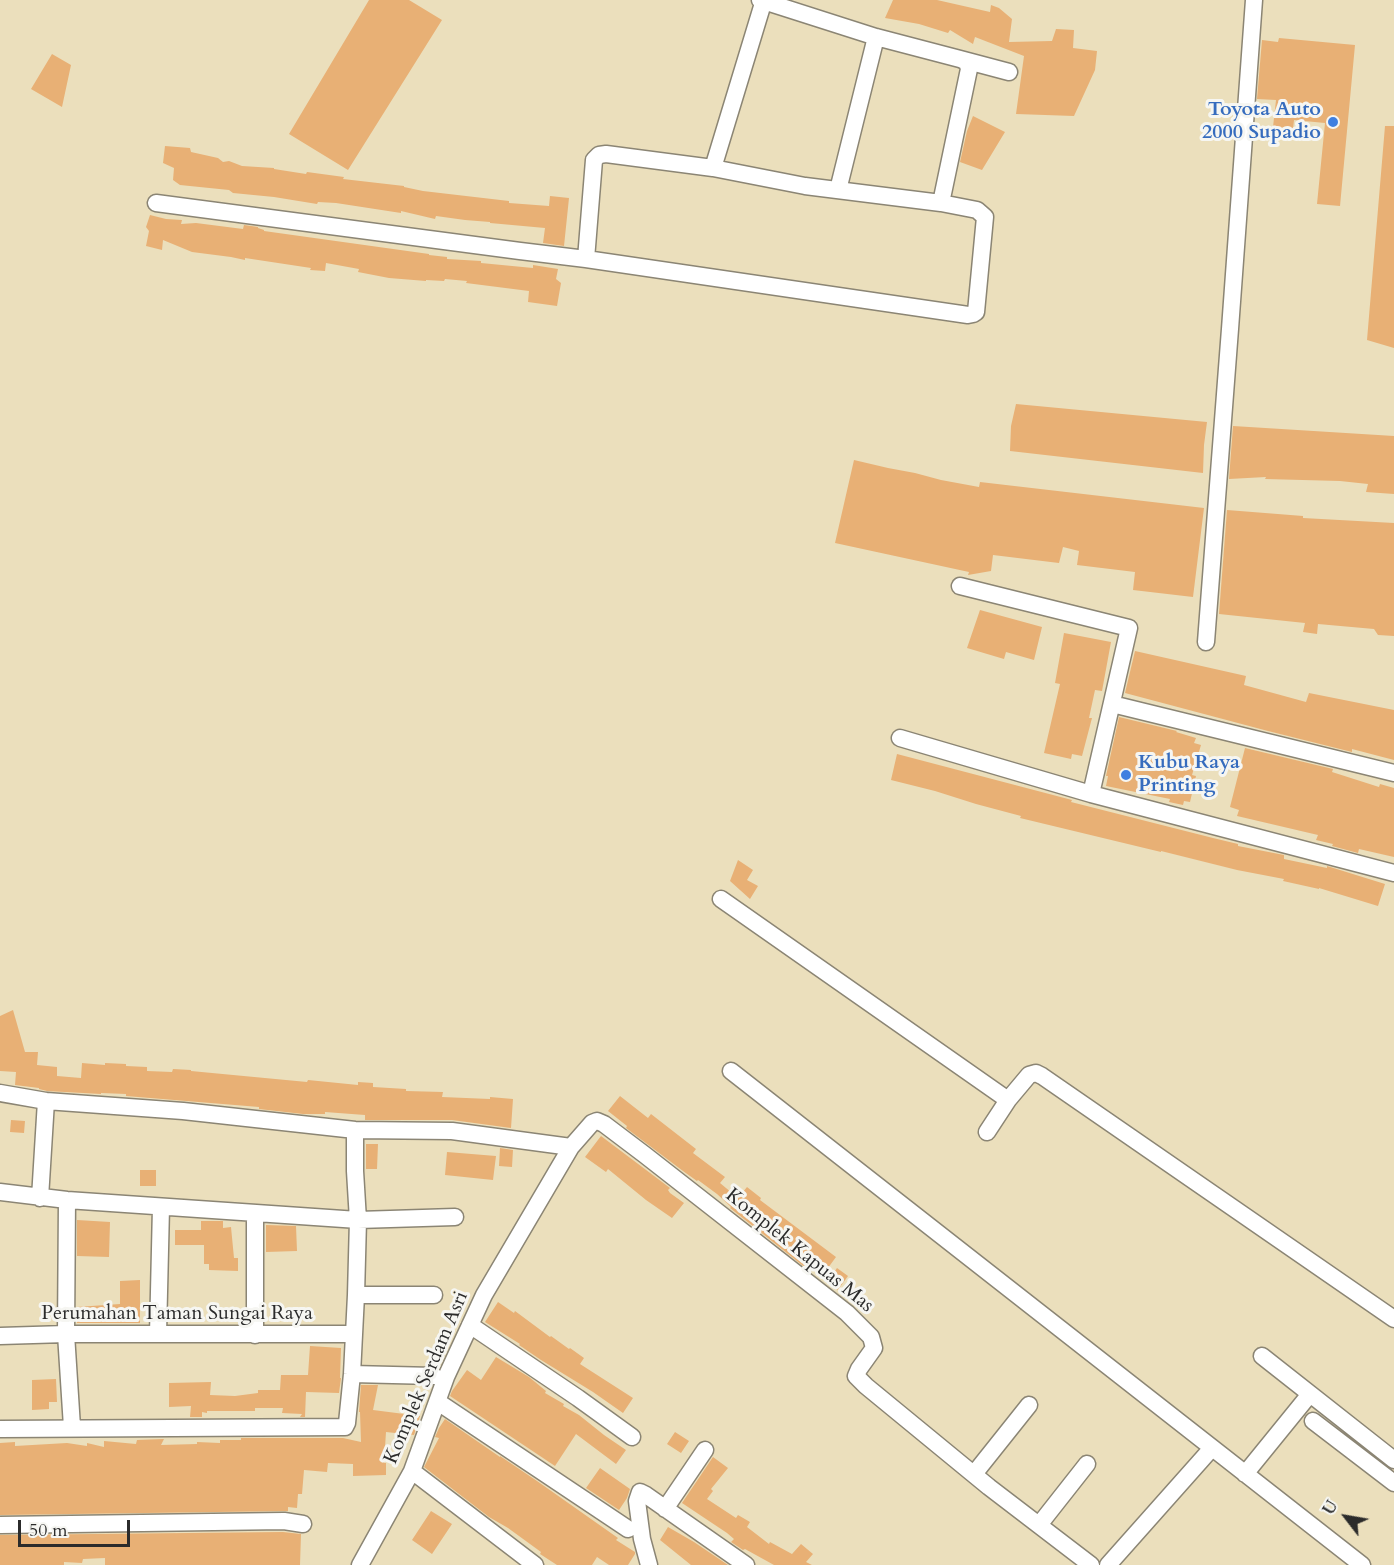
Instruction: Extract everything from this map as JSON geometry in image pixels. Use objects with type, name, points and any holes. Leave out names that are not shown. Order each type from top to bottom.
[{"type":"street","points":[[714,168],[762,0],[876,37],[1009,72]]},
{"type":"street","points":[[1206,642],[1254,0]]},
{"type":"street","points":[[838,190],[876,37]]},
{"type":"street","points":[[941,203],[969,69],[967,62],[960,59]]},
{"type":"street","points":[[156,203],[586,259],[973,314],[976,312],[985,217],[978,210],[941,203],[838,190],[757,178],[714,168],[606,154],[599,155],[594,160],[586,259]]},
{"type":"street","points":[[960,586],[1129,628],[1091,794]]},
{"type":"street","points":[[1112,704],[1394,772]]},
{"type":"street","points":[[900,738],[1091,794],[1394,873]]},
{"type":"street","points":[[721,899],[1008,1100]]},
{"type":"street","points":[[731,1071],[1362,1565]]},
{"type":"street","points":[[987,1132],[1008,1100],[1029,1075],[1035,1073],[1042,1076],[1394,1319]]},
{"type":"street","points":[[0,1093],[46,1101],[183,1111],[356,1130],[452,1131],[571,1148]]},
{"type":"street","points":[[40,1198],[46,1101]]},
{"type":"street","name":"Komplek Kapuas Mas","points":[[571,1148],[592,1123],[597,1121],[604,1124],[847,1313],[871,1337],[874,1348],[856,1376],[974,1474],[1091,1565]]},
{"type":"street","points":[[0,1429],[343,1428],[347,1424],[357,1294],[356,1130]]},
{"type":"street","name":"Komplek Serdam Asri","points":[[368,1562],[412,1471],[446,1377],[484,1295],[571,1148]]},
{"type":"street","points":[[0,1192],[40,1198],[358,1220],[454,1217]]},
{"type":"street","points":[[67,1200],[66,1334],[72,1427]]},
{"type":"street","points":[[158,1334],[161,1207]]},
{"type":"street","points":[[255,1214],[255,1335]]},
{"type":"street","points":[[357,1294],[434,1295]]},
{"type":"street","points":[[470,1324],[632,1437]]},
{"type":"street","name":"Perumahan Taman Sungai Raya","points":[[0,1336],[353,1334]]},
{"type":"street","points":[[1262,1356],[1394,1461]]},
{"type":"street","points":[[352,1374],[434,1376]]},
{"type":"street","points":[[1245,1474],[1310,1394]]},
{"type":"street","points":[[438,1402],[628,1529]]},
{"type":"street","points":[[974,1474],[1029,1405]]},
{"type":"street","points":[[1313,1421],[1394,1483]]},
{"type":"street","points":[[1108,1565],[1212,1448]]},
{"type":"street","points":[[665,1509],[705,1450]]},
{"type":"street","points":[[1039,1525],[1087,1464]]},
{"type":"street","points":[[412,1471],[535,1565]]},
{"type":"street","points":[[649,1565],[642,1539],[637,1501],[640,1492],[746,1565]]},
{"type":"street","points":[[0,1525],[284,1521],[303,1524]]},
{"type":"building","points":[[369,0],[409,0],[442,20],[348,170],[289,134]]},
{"type":"building","points":[[893,0],[937,0],[990,12],[991,5],[999,8],[1012,19],[1009,42],[1052,41],[1056,29],[1074,30],[1073,48],[1097,51],[1095,70],[1074,116],[1016,114],[1024,56],[975,37],[973,44],[950,30],[948,33],[919,24],[885,18]]},
{"type":"building","name":"Toyota Auto 2000 Supadio","points":[[1279,38],[1355,45],[1340,206],[1317,204],[1325,123],[1294,120],[1292,138],[1272,136],[1276,100],[1257,99],[1262,40],[1278,42]]},
{"type":"building","points":[[52,54],[71,65],[62,107],[31,89]]},
{"type":"building","points":[[973,116],[1005,132],[982,170],[960,162]]},
{"type":"building","points":[[1385,126],[1394,126],[1394,348],[1367,340]]},
{"type":"building","points":[[165,146],[190,148],[191,152],[242,166],[344,177],[343,179],[509,201],[509,203],[549,206],[550,196],[569,198],[564,246],[543,243],[545,228],[436,216],[435,219],[401,211],[401,213],[336,203],[318,202],[317,204],[180,185],[173,180],[174,168],[163,163]]},
{"type":"building","points":[[150,215],[182,220],[181,224],[196,223],[243,229],[244,225],[258,227],[264,231],[429,254],[447,257],[447,259],[558,269],[556,279],[561,283],[557,306],[528,302],[529,291],[466,283],[467,281],[389,278],[358,272],[359,269],[326,263],[325,271],[310,270],[311,268],[192,252],[163,240],[162,250],[146,246],[149,231],[146,227]]},
{"type":"building","points":[[1016,404],[1207,422],[1203,473],[1010,451],[1011,426]]},
{"type":"building","points":[[1233,426],[1394,436],[1394,494],[1366,492],[1368,484],[1340,481],[1265,479],[1266,477],[1229,479]]},
{"type":"building","points":[[854,460],[979,487],[980,482],[1204,508],[1193,597],[1133,590],[1135,572],[1077,565],[1079,551],[1063,547],[1059,563],[993,555],[991,571],[968,575],[969,572],[835,543]]},
{"type":"building","points":[[1227,510],[1303,516],[1303,518],[1394,523],[1394,636],[1378,635],[1374,629],[1318,624],[1317,634],[1303,632],[1305,623],[1219,614]]},
{"type":"building","points":[[980,610],[1042,627],[1034,660],[1006,652],[1004,659],[967,648]]},
{"type":"building","points":[[1064,633],[1111,642],[1102,691],[1095,690],[1089,718],[1092,718],[1082,756],[1072,754],[1071,759],[1044,753],[1060,684],[1055,683]]},
{"type":"building","points":[[1135,651],[1246,676],[1244,685],[1306,702],[1309,693],[1394,710],[1394,760],[1352,749],[1352,752],[1125,693]]},
{"type":"building","points":[[1119,717],[1196,738],[1194,743],[1201,745],[1192,775],[1196,776],[1190,802],[1184,801],[1183,805],[1169,802],[1170,799],[1106,786],[1108,776],[1106,776]]},
{"type":"building","points":[[1245,748],[1333,769],[1332,772],[1379,787],[1380,784],[1394,788],[1394,857],[1359,849],[1358,853],[1316,840],[1318,835],[1237,816],[1239,810],[1230,807]]},
{"type":"building","points":[[897,754],[1072,800],[1071,802],[1238,844],[1238,846],[1284,855],[1284,859],[1327,868],[1327,866],[1385,884],[1378,906],[1319,888],[1283,881],[1284,879],[1237,870],[1020,818],[1021,816],[891,780]]},
{"type":"building","points":[[738,860],[753,870],[747,880],[758,886],[750,899],[730,881]]},
{"type":"building","points":[[13,1010],[25,1052],[38,1052],[37,1065],[57,1067],[57,1076],[81,1078],[82,1063],[126,1064],[126,1066],[147,1067],[147,1071],[172,1072],[173,1069],[307,1082],[308,1080],[358,1085],[358,1082],[373,1083],[373,1087],[443,1092],[442,1097],[513,1099],[511,1128],[452,1120],[365,1120],[365,1115],[325,1112],[325,1114],[303,1114],[259,1109],[259,1107],[126,1096],[126,1094],[47,1091],[15,1085],[16,1072],[0,1071],[0,1016]]},
{"type":"building","points":[[620,1096],[648,1118],[651,1114],[696,1149],[693,1153],[725,1177],[720,1183],[738,1198],[747,1187],[761,1198],[760,1200],[836,1257],[825,1272],[813,1262],[807,1269],[730,1208],[717,1194],[626,1128],[627,1126],[608,1111]]},
{"type":"building","points":[[11,1120],[25,1121],[24,1133],[10,1132]]},
{"type":"building","points":[[601,1136],[670,1188],[668,1190],[670,1193],[684,1203],[672,1218],[608,1169],[606,1172],[585,1157]]},
{"type":"building","points":[[366,1144],[378,1144],[377,1169],[366,1169]]},
{"type":"building","points":[[500,1148],[513,1150],[512,1167],[499,1166]]},
{"type":"building","points":[[447,1152],[496,1156],[493,1180],[445,1175]]},
{"type":"building","points":[[140,1170],[156,1170],[156,1186],[140,1186]]},
{"type":"building","points":[[77,1220],[110,1222],[109,1257],[77,1256]]},
{"type":"building","points":[[201,1221],[223,1221],[223,1228],[231,1227],[234,1258],[238,1258],[238,1271],[209,1270],[209,1264],[204,1264],[204,1245],[175,1245],[175,1230],[201,1230]]},
{"type":"building","points":[[266,1225],[296,1226],[297,1251],[266,1252]]},
{"type":"building","points":[[837,1268],[848,1276],[838,1290],[827,1282]]},
{"type":"building","points":[[140,1280],[140,1323],[77,1323],[77,1307],[120,1304],[120,1281]]},
{"type":"building","points":[[498,1302],[570,1348],[584,1358],[580,1364],[633,1398],[623,1413],[485,1322]]},
{"type":"building","points":[[310,1346],[341,1348],[341,1378],[339,1393],[306,1392],[305,1417],[300,1417],[302,1414],[282,1413],[283,1408],[255,1408],[255,1411],[207,1411],[207,1413],[202,1412],[202,1417],[190,1417],[191,1406],[169,1407],[169,1383],[211,1382],[210,1395],[235,1396],[258,1393],[258,1390],[280,1390],[281,1375],[308,1375]]},
{"type":"building","points":[[496,1357],[529,1377],[546,1391],[545,1393],[564,1404],[563,1406],[626,1450],[616,1464],[576,1434],[555,1466],[450,1396],[467,1370],[481,1380]]},
{"type":"building","points":[[56,1379],[57,1402],[49,1402],[49,1409],[32,1410],[32,1380]]},
{"type":"building","points":[[361,1385],[378,1385],[373,1410],[420,1416],[414,1435],[386,1432],[384,1463],[386,1463],[386,1475],[353,1476],[353,1464],[328,1463],[327,1472],[304,1470],[302,1494],[298,1494],[297,1508],[288,1507],[288,1511],[0,1515],[0,1443],[15,1442],[15,1446],[67,1443],[87,1446],[87,1443],[104,1447],[104,1441],[136,1444],[137,1440],[164,1439],[161,1445],[220,1443],[220,1440],[241,1440],[241,1438],[343,1438],[361,1442],[359,1412]]},
{"type":"building","points":[[445,1419],[618,1538],[616,1540],[635,1552],[628,1565],[609,1565],[597,1557],[592,1565],[557,1565],[424,1467],[439,1438],[435,1437]]},
{"type":"building","points":[[675,1432],[689,1441],[681,1453],[667,1444]]},
{"type":"building","points":[[713,1457],[728,1468],[711,1489],[713,1491],[707,1499],[736,1518],[738,1515],[750,1522],[747,1527],[769,1544],[770,1542],[792,1554],[801,1544],[813,1554],[806,1562],[812,1565],[774,1565],[731,1542],[734,1539],[727,1533],[682,1503]]},
{"type":"building","points":[[600,1468],[630,1489],[619,1510],[586,1488]]},
{"type":"building","points":[[431,1511],[452,1524],[432,1554],[412,1540]]},
{"type":"building","points":[[668,1527],[728,1565],[691,1565],[660,1540]]},
{"type":"building","points":[[283,1532],[301,1534],[300,1565],[105,1565],[105,1558],[83,1559],[82,1563],[64,1562],[64,1565],[0,1565],[0,1535]]},
{"type":"place","name":"Toyota Auto 2000 Supadio","points":[[1333,122]]},
{"type":"place","name":"Kubu Raya Printing","points":[[1126,775]]}]
